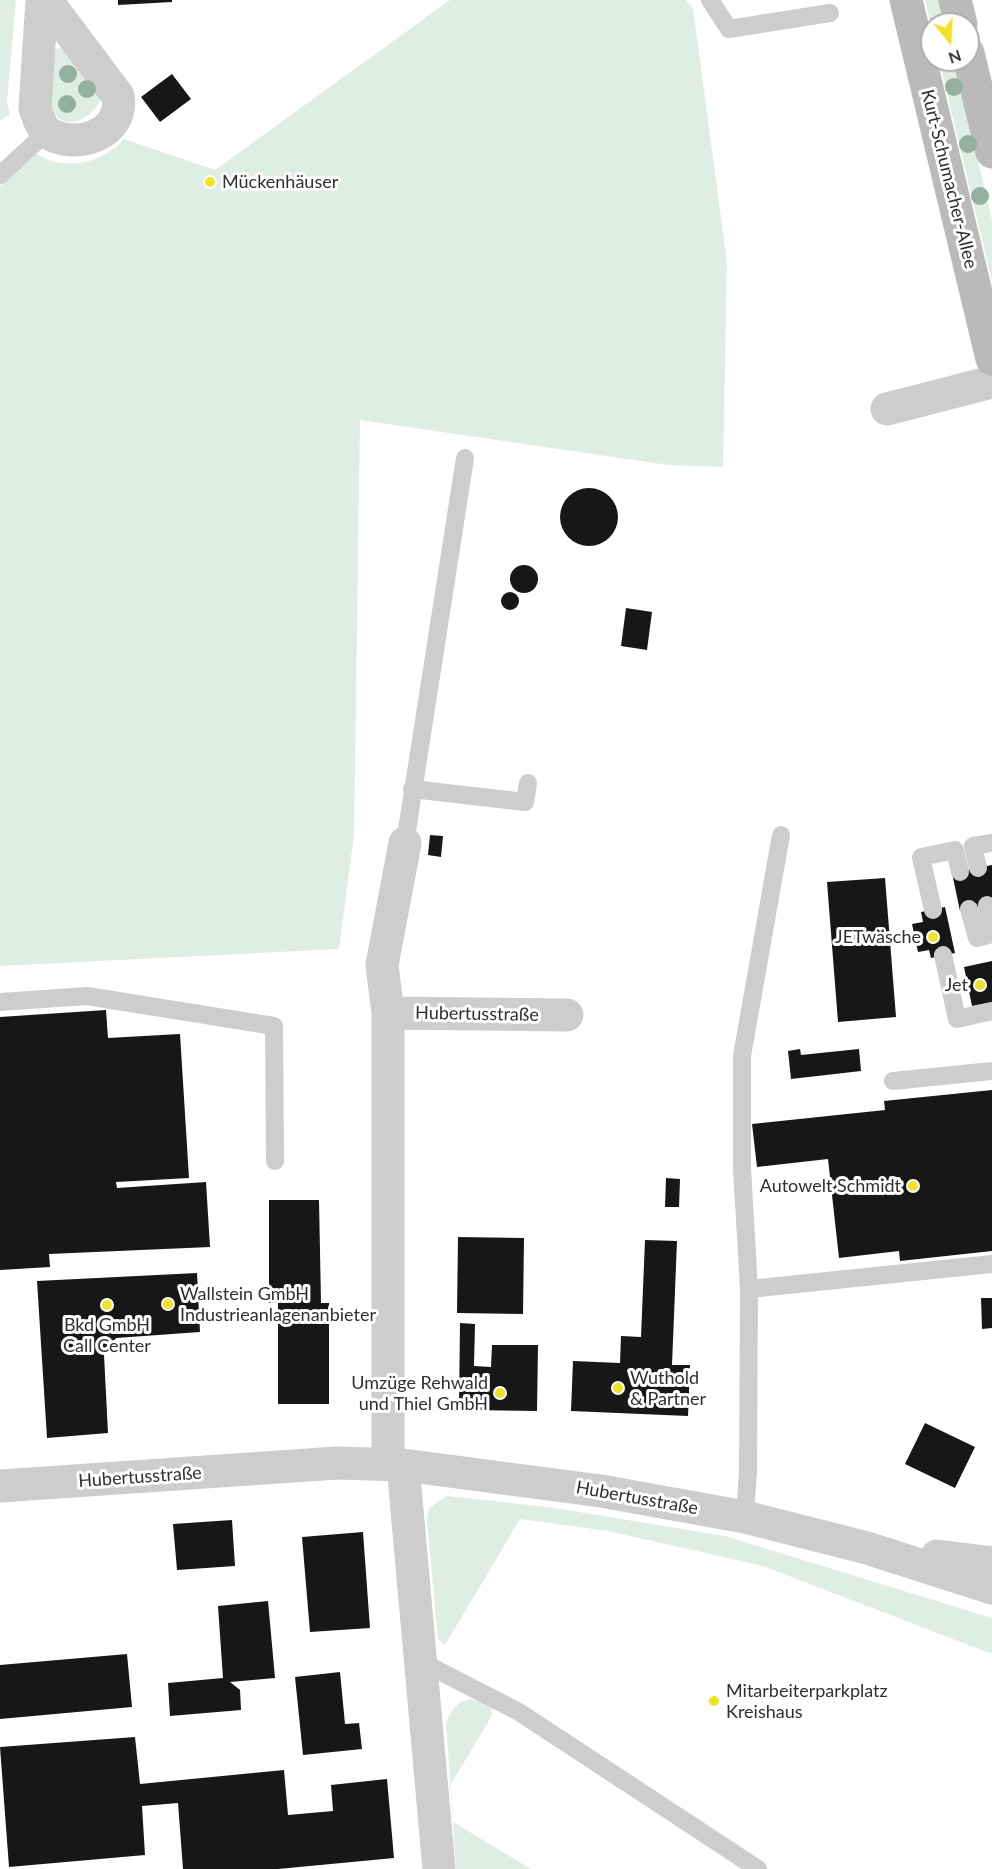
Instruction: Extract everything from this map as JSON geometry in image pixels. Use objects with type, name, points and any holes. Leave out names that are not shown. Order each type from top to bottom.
[{"type":"main road","name":"Kurt-Schumacher-Allee","points":[[906,0],[992,359]]},
{"type":"main road","points":[[973,72],[992,152]]},
{"type":"street","points":[[42,0],[35,108],[47,132],[62,138],[82,139],[95,136],[115,121],[120,109],[118,96],[46,0]]},
{"type":"street","points":[[886,409],[992,382]]},
{"type":"street","points":[[405,843],[382,965],[387,1013],[395,1464],[422,1662],[439,1869]]},
{"type":"street","name":"Hubertusstraße","points":[[387,1013],[567,1015]]},
{"type":"street","name":"Hubertusstraße","points":[[0,1486],[337,1463],[395,1464],[601,1491],[745,1517],[867,1548],[992,1588]]},
{"type":"street","name":"Hubertusstraße","points":[[867,1548],[992,1563]]},
{"type":"lane","points":[[710,0],[729,28],[830,13]]},
{"type":"lane","points":[[0,175],[47,132]]},
{"type":"lane","points":[[405,843],[465,458]]},
{"type":"lane","points":[[412,789],[525,802],[528,783]]},
{"type":"lane","points":[[745,1517],[748,1472],[749,1289],[742,1168],[742,1056],[781,835]]},
{"type":"lane","points":[[978,868],[974,846],[992,843]]},
{"type":"lane","points":[[933,910],[921,857],[955,850],[960,872]]},
{"type":"lane","points":[[978,908],[977,938],[992,933]]},
{"type":"lane","points":[[943,955],[957,1018],[992,1011]]},
{"type":"lane","points":[[0,1002],[87,996],[274,1026],[275,1161]]},
{"type":"lane","points":[[893,1081],[992,1071]]},
{"type":"lane","points":[[749,1289],[992,1264]]},
{"type":"lane","points":[[422,1662],[511,1707],[758,1869]]},
{"type":"shaded area","points":[[0,0],[16,0],[7,101],[10,115],[0,120]]},
{"type":"shaded area","points":[[450,0],[686,0],[693,9],[727,262],[723,467],[668,465],[360,420],[354,835],[339,949],[0,966],[0,186],[37,154],[59,163],[83,162],[105,154],[124,139],[215,170]]},
{"type":"shaded area","points":[[925,0],[940,0],[943,12],[928,12]]},
{"type":"shaded area","points":[[66,48],[101,98],[92,112],[78,121],[63,121],[52,108],[53,51]]},
{"type":"shaded area","points":[[942,72],[957,72],[992,220],[992,281]]},
{"type":"shaded area","points":[[447,1496],[548,1507],[725,1536],[992,1618],[992,1654],[763,1566],[608,1531],[520,1519],[445,1645],[438,1639],[427,1520],[429,1508]]},
{"type":"shaded area","points":[[471,1699],[488,1704],[493,1714],[451,1784],[453,1822],[531,1869],[456,1869],[446,1723],[455,1707]]},
{"type":"building","points":[[118,0],[172,0],[172,2],[118,5]]},
{"type":"building","points":[[172,74],[191,99],[160,122],[141,97]]},
{"type":"building","points":[[583,488],[595,488],[610,496],[618,511],[618,523],[610,538],[595,546],[583,546],[568,538],[560,523],[560,511],[568,496]]},
{"type":"building","points":[[524,565],[534,569],[538,579],[534,589],[524,593],[514,589],[510,579],[514,569]]},
{"type":"building","points":[[506,592],[514,592],[519,597],[517,608],[506,610],[501,605],[501,597]]},
{"type":"building","points":[[626,608],[652,612],[647,650],[621,646]]},
{"type":"building","points":[[430,835],[443,836],[441,857],[428,855]]},
{"type":"building","points":[[992,865],[992,904],[960,911],[952,873]]},
{"type":"building","points":[[885,878],[896,1017],[838,1022],[827,882]]},
{"type":"building","name":"JETwäsche","points":[[945,907],[955,953],[931,958],[929,950],[918,952],[912,924],[923,922],[921,912]]},
{"type":"building","name":"Jet","points":[[992,961],[992,1002],[972,1006],[964,967]]},
{"type":"building","points":[[106,1010],[108,1038],[180,1034],[189,1178],[116,1182],[117,1188],[206,1182],[210,1247],[49,1254],[50,1267],[0,1270],[0,1017]]},
{"type":"building","points":[[800,1049],[801,1055],[859,1049],[861,1071],[791,1079],[788,1051]]},
{"type":"building","points":[[992,1090],[992,1251],[900,1261],[899,1251],[839,1258],[828,1159],[757,1167],[752,1124],[885,1110],[884,1101]]},
{"type":"building","points":[[666,1178],[680,1179],[679,1207],[665,1207]]},
{"type":"building","points":[[269,1200],[319,1200],[321,1303],[329,1303],[329,1404],[278,1404],[278,1303],[269,1303]]},
{"type":"building","points":[[458,1237],[524,1238],[523,1314],[457,1313]]},
{"type":"building","points":[[645,1240],[677,1241],[672,1365],[690,1365],[688,1416],[571,1411],[573,1361],[620,1363],[621,1336],[641,1337]]},
{"type":"building","points":[[197,1273],[200,1332],[116,1338],[104,1355],[108,1433],[47,1438],[37,1281]]},
{"type":"building","points":[[981,1298],[992,1298],[992,1328],[982,1329]]},
{"type":"building","points":[[460,1323],[475,1324],[474,1366],[491,1367],[492,1345],[538,1345],[537,1411],[469,1410],[469,1407],[459,1406]]},
{"type":"building","points":[[925,1423],[975,1447],[955,1488],[905,1464]]},
{"type":"building","points":[[232,1520],[235,1566],[177,1570],[173,1524]]},
{"type":"building","points":[[363,1532],[370,1628],[310,1632],[302,1537]]},
{"type":"building","points":[[268,1601],[275,1678],[230,1682],[240,1690],[241,1710],[170,1716],[168,1683],[223,1678],[218,1606]]},
{"type":"building","points":[[127,1654],[132,1707],[0,1719],[0,1665]]},
{"type":"building","points":[[340,1672],[345,1724],[359,1723],[362,1749],[303,1755],[295,1677]]},
{"type":"building","points":[[135,1737],[140,1784],[284,1770],[288,1815],[333,1811],[331,1785],[387,1779],[394,1858],[278,1869],[183,1869],[178,1803],[142,1806],[145,1855],[9,1867],[0,1747]]},
{"type":"place","name":"Mückenhäuser","points":[[210,182]]},
{"type":"place","name":"JETwäsche","points":[[933,937]]},
{"type":"place","name":"Jet","points":[[980,985]]},
{"type":"place","name":"Autowelt Schmidt","points":[[913,1186]]},
{"type":"place","name":"Wallstein GmbH Industrieanlagenanbieter","points":[[168,1304]]},
{"type":"place","name":"Bkd GmbH Call Center","points":[[107,1305]]},
{"type":"place","name":"Wuthold & Partner","points":[[618,1388]]},
{"type":"place","name":"Umzüge Rehwald und Thiel GmbH","points":[[500,1393]]},
{"type":"place","name":"Mitarbeiterparkplatz Kreishaus","points":[[714,1701]]}]
